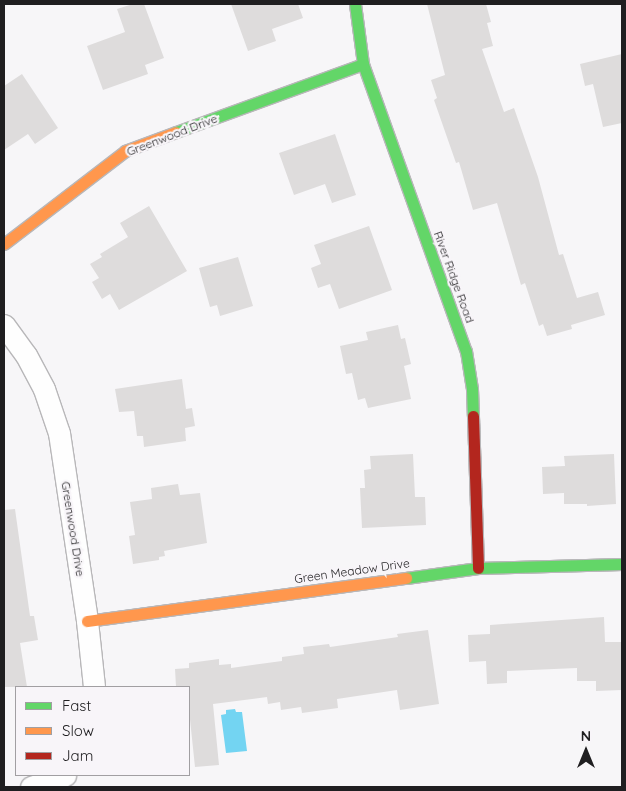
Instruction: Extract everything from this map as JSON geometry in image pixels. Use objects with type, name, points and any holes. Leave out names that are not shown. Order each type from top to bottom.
[{"type":"street","name":"River Ridge Road","points":[[355,4],[363,64],[466,351],[472,389],[478,568]]},
{"type":"street","name":"Greenwood Drive","points":[[4,244],[126,151],[363,64]]},
{"type":"street","name":"Greenwood Drive","points":[[4,324],[26,355],[44,389],[58,433],[87,621],[94,686]]},
{"type":"street","name":"Green Meadow Drive","points":[[87,621],[478,568],[622,564]]},
{"type":"street","points":[[31,787],[62,776]]},
{"type":"water","points":[[235,709],[236,712],[242,712],[247,751],[226,753],[221,715],[226,714],[226,710]]},
{"type":"building","points":[[133,4],[144,4],[164,58],[145,65],[148,74],[103,90],[87,46],[125,32],[117,9]]},
{"type":"building","points":[[231,4],[298,4],[303,18],[272,29],[276,41],[248,51]]},
{"type":"building","points":[[427,4],[486,4],[491,22],[487,23],[493,46],[482,49],[504,112],[514,108],[538,177],[559,255],[563,254],[577,298],[598,292],[605,315],[571,325],[572,329],[547,336],[543,324],[539,326],[525,283],[521,285],[497,203],[473,210],[459,162],[456,163],[434,100],[437,98],[431,80],[445,75]]},
{"type":"building","points":[[622,54],[622,123],[603,127],[593,84],[585,86],[580,64]]},
{"type":"building","points":[[22,74],[58,128],[35,144],[28,134],[4,150],[4,86]]},
{"type":"building","points":[[335,134],[356,195],[332,203],[325,184],[294,195],[279,153]]},
{"type":"building","points":[[149,206],[187,271],[119,310],[110,294],[102,299],[92,282],[99,278],[90,264],[102,257],[100,254],[128,237],[120,223]]},
{"type":"building","points":[[369,226],[392,290],[339,309],[330,284],[318,288],[311,268],[321,264],[314,245]]},
{"type":"building","points":[[238,257],[253,306],[220,316],[217,305],[210,307],[199,268]]},
{"type":"building","points":[[398,325],[401,339],[405,338],[411,364],[404,366],[411,399],[368,408],[365,398],[358,400],[352,373],[346,374],[340,346],[368,340],[366,332]]},
{"type":"building","points":[[182,379],[186,409],[192,408],[195,426],[185,428],[186,441],[144,447],[143,436],[137,436],[134,411],[119,412],[115,389]]},
{"type":"building","points":[[413,454],[415,497],[425,497],[426,525],[362,528],[360,488],[365,488],[364,470],[371,469],[370,456]]},
{"type":"building","points":[[614,454],[616,504],[587,506],[587,504],[564,504],[564,493],[543,494],[542,467],[565,466],[564,456]]},
{"type":"building","points":[[178,484],[180,495],[200,493],[207,543],[164,551],[165,556],[159,557],[159,560],[133,564],[129,536],[135,535],[130,502],[152,499],[151,488]]},
{"type":"building","points":[[15,509],[30,616],[34,616],[38,640],[20,643],[27,686],[4,687],[4,510]]},
{"type":"building","points":[[604,617],[605,642],[622,642],[622,690],[596,691],[596,681],[577,681],[577,668],[507,671],[507,683],[487,684],[486,661],[469,662],[468,635],[490,634],[490,625]]},
{"type":"building","points":[[428,630],[439,704],[400,710],[397,690],[337,699],[338,708],[302,713],[301,707],[281,710],[280,702],[268,704],[267,697],[213,704],[219,765],[195,767],[190,720],[190,686],[176,686],[175,669],[189,668],[189,663],[219,659],[219,665],[231,664],[231,668],[282,661],[282,657],[304,654],[303,647],[329,644],[330,647],[398,637],[397,634]]},
{"type":"traffic: fast","points":[[355,4],[363,64],[466,351],[472,389],[473,416]]},
{"type":"traffic: fast","points":[[176,132],[363,64]]},
{"type":"traffic: fast","points":[[406,578],[478,568],[622,564]]},
{"type":"traffic: slow","points":[[4,244],[125,151],[176,132]]},
{"type":"traffic: slow","points":[[87,621],[406,578]]},
{"type":"traffic: jam","points":[[473,416],[478,568]]}]
